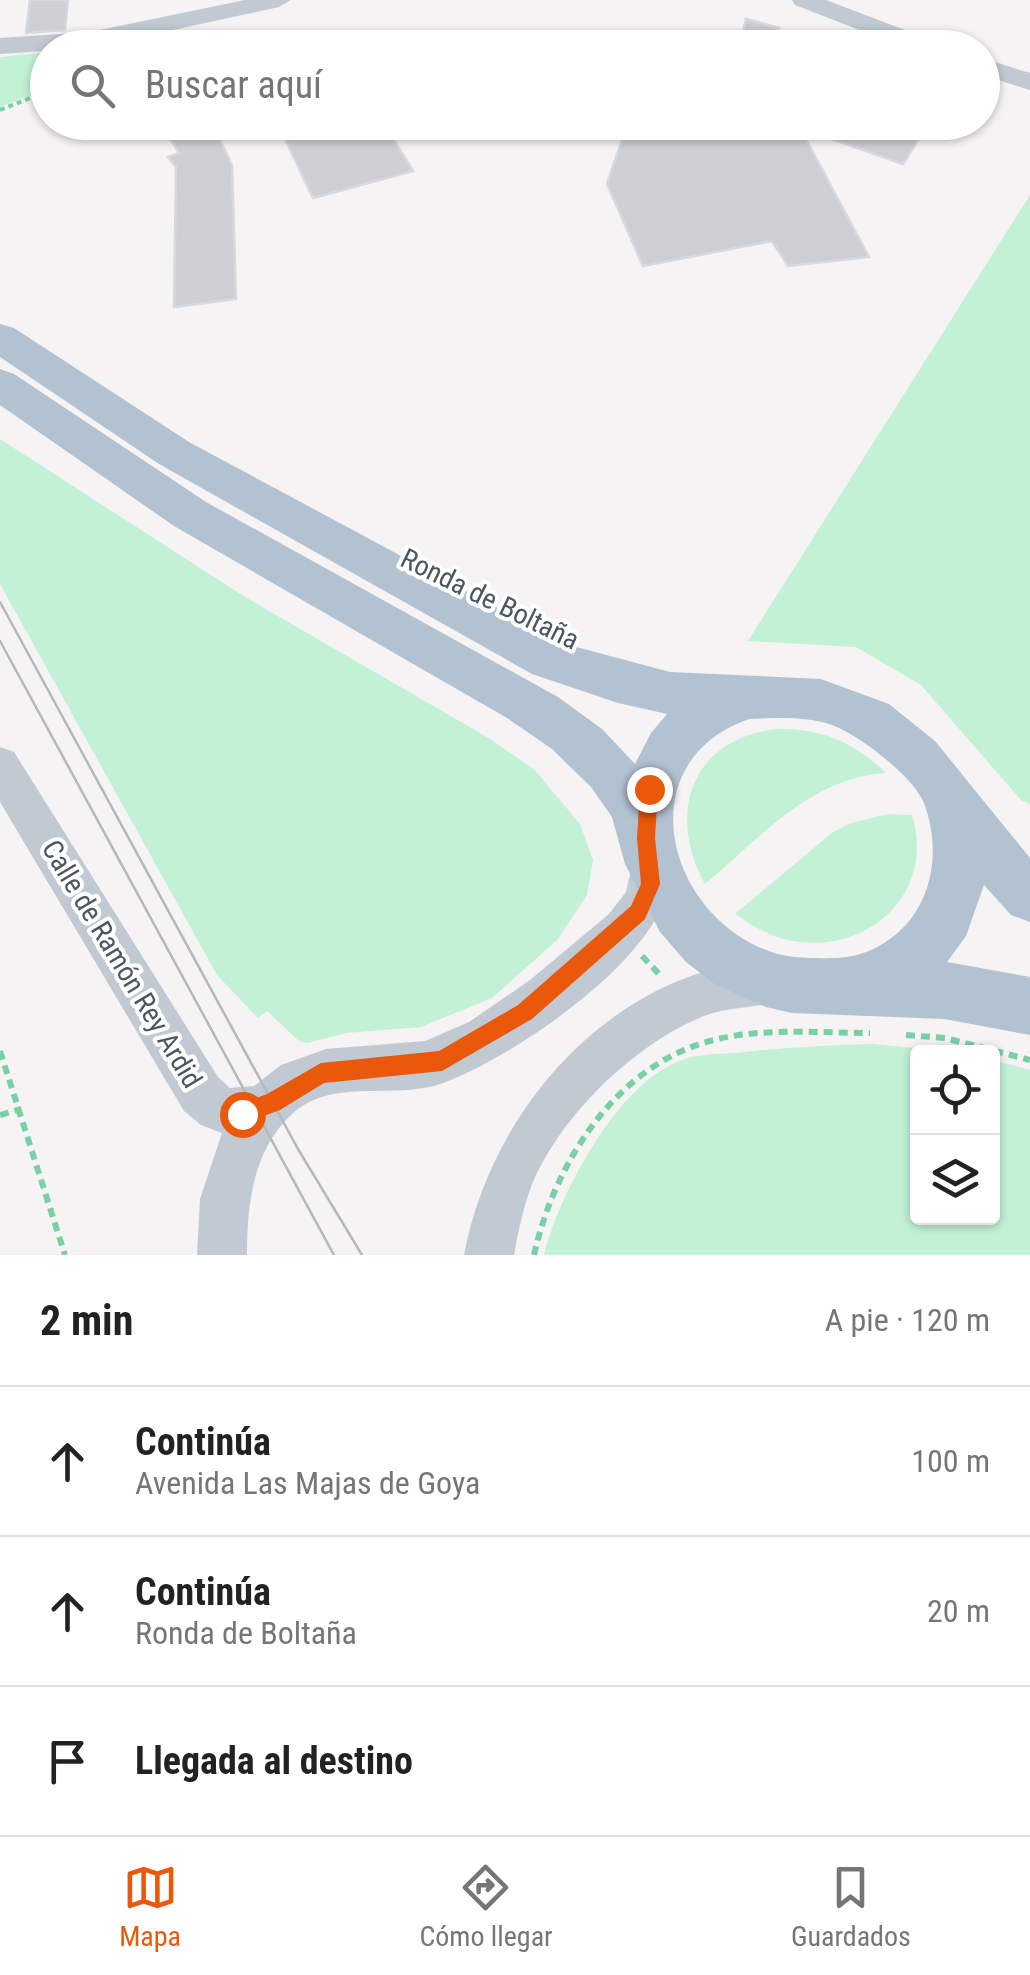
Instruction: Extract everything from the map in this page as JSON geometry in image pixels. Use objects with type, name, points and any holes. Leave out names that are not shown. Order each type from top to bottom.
[{"type":"main road","name":"Ronda de Boltaña","points":[[0,338],[174,453],[549,659],[605,678],[670,693],[807,696],[854,711],[898,740],[935,779],[988,852],[1030,896]]},
{"type":"main road","name":"Ronda de Boltaña","points":[[0,384],[190,514],[555,722],[583,744],[619,782],[639,815],[664,889],[684,918],[734,964],[777,982],[802,987],[939,989],[996,996],[1030,1006]]},
{"type":"main road","name":"Ronda de Boltaña","points":[[649,850],[649,789],[668,749],[699,718],[735,701],[763,694]]},
{"type":"main road","name":"Ronda de Boltaña","points":[[854,986],[897,971],[918,956],[947,915],[958,881],[960,850],[952,813],[935,779]]},
{"type":"street","points":[[137,30],[279,0]]},
{"type":"street","points":[[804,0],[883,30]]},
{"type":"street","points":[[0,46],[30,44]]},
{"type":"street","points":[[1000,72],[1030,82]]},
{"type":"street","name":"Calle de Ramón Rey Ardid","points":[[0,765],[201,1094],[210,1104],[232,1114],[253,1112],[273,1102]]},
{"type":"street","points":[[222,1255],[228,1177],[246,1135],[273,1102],[321,1073],[442,1061],[525,1012],[620,932],[646,898],[649,850]]},
{"type":"street","points":[[489,1255],[502,1198],[515,1165],[534,1133],[581,1078],[632,1032],[684,1003],[732,985],[777,982]]},
{"type":"path","points":[[0,110],[30,98]]},
{"type":"path","points":[[620,932],[684,1003]]},
{"type":"path","points":[[534,1255],[542,1214],[584,1138],[648,1072],[686,1048],[738,1037],[870,1034],[945,1038],[1030,1060]]},
{"type":"path","points":[[0,1051],[22,1108],[65,1255]]},
{"type":"path","points":[[0,1114],[22,1108]]},
{"type":"green space","points":[[30,54],[30,96],[0,107],[0,57]]},
{"type":"green space","points":[[1030,195],[1030,804],[1021,800],[921,685],[856,647],[748,641]]},
{"type":"green space","points":[[0,439],[245,597],[487,737],[534,769],[580,824],[593,860],[587,895],[557,940],[492,998],[421,1027],[346,1033],[307,1043],[299,1041],[267,1011],[258,1018],[217,975],[0,584]]},
{"type":"green space","points":[[777,729],[809,731],[837,739],[886,773],[859,777],[810,798],[705,884],[693,857],[688,831],[688,806],[694,784],[706,764],[724,747]]},
{"type":"green space","points":[[888,814],[912,815],[917,842],[915,868],[892,910],[874,925],[827,942],[800,942],[774,936],[735,914],[833,832]]},
{"type":"green space","points":[[873,1044],[910,1047],[910,1225],[1000,1225],[1000,1062],[1030,1070],[1030,1255],[544,1255],[563,1202],[595,1142],[636,1091],[659,1072],[701,1055]]},
{"type":"building","points":[[30,0],[68,0],[65,30],[26,33]]},
{"type":"building","points":[[746,19],[779,28],[777,30],[743,30]]},
{"type":"building","points":[[171,140],[220,140],[232,165],[236,299],[174,307],[176,167],[168,157],[179,153]]},
{"type":"building","points":[[286,140],[394,140],[413,171],[313,198]]},
{"type":"building","points":[[622,140],[806,140],[869,257],[788,266],[772,241],[643,266],[607,184]]},
{"type":"building","points":[[834,140],[918,140],[903,164]]},
{"type":"tram line","points":[[0,602],[298,1149],[362,1255]]},
{"type":"tram line","points":[[0,641],[334,1255]]},
{"type":"route","points":[[242,1114],[273,1102],[321,1073],[442,1061],[525,1012],[628,925],[646,898],[651,861],[646,838],[649,789]]}]
